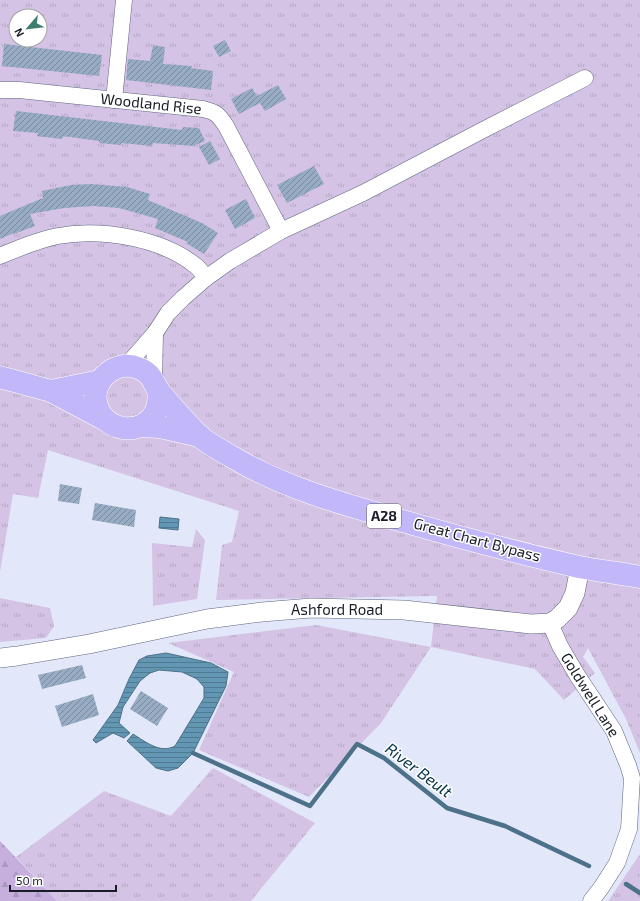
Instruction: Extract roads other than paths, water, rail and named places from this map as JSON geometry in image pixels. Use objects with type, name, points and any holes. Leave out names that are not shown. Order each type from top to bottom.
[{"type":"main road","points":[[0,377],[51,390],[104,419],[112,425],[121,429],[131,429],[141,426],[149,420],[156,411],[159,401],[156,385],[146,372],[137,367],[126,366],[115,368],[106,374],[100,381],[96,391],[98,410],[104,419]]},
{"type":"main road","points":[[51,390],[100,381]]},
{"type":"main road","name":"Great Chart Bypass","points":[[156,385],[200,436],[233,458],[265,476],[317,496],[443,532],[580,567]]},
{"type":"main road","name":"Great Chart Bypass","points":[[141,426],[160,427],[200,436]]},
{"type":"main road","name":"A28","points":[[580,567],[640,577]]},
{"type":"street","points":[[114,100],[124,0]]},
{"type":"street","points":[[126,366],[155,333],[168,313],[206,278],[230,261],[280,231],[363,193],[482,130],[585,78]]},
{"type":"street","name":"Woodland Rise","points":[[0,90],[19,90],[202,109],[215,112],[226,126],[280,231]]},
{"type":"street","points":[[0,256],[39,241],[60,236],[91,233],[107,234],[131,238],[152,244],[171,252],[197,267],[206,278]]},
{"type":"street","points":[[155,333],[156,385]]},
{"type":"street","points":[[550,623],[557,619],[568,608],[575,593],[580,567]]},
{"type":"street","name":"Ashford Road","points":[[0,658],[89,644],[207,619],[262,612],[304,609],[404,610],[531,624],[550,623]]},
{"type":"street","name":"Goldwell Lane","points":[[550,623],[560,646],[577,675],[614,731],[628,765],[636,778],[629,829],[617,863],[591,901]]},
{"type":"water","points":[[160,517],[179,519],[178,530],[159,528]]},
{"type":"water","points":[[166,653],[211,663],[228,672],[226,686],[193,753],[178,768],[168,771],[156,768],[127,741],[133,734],[159,748],[164,749],[175,746],[204,698],[204,687],[197,679],[182,672],[159,670],[150,673],[140,681],[123,707],[119,723],[130,733],[124,738],[113,733],[96,743],[93,740],[118,705],[139,660],[147,656]]},
{"type":"waterway","name":"River Beult","points":[[193,753],[310,806],[357,744],[384,758],[447,808],[505,826],[589,866]]},
{"type":"waterway","name":"River Beult","points":[[626,884],[640,893]]}]
